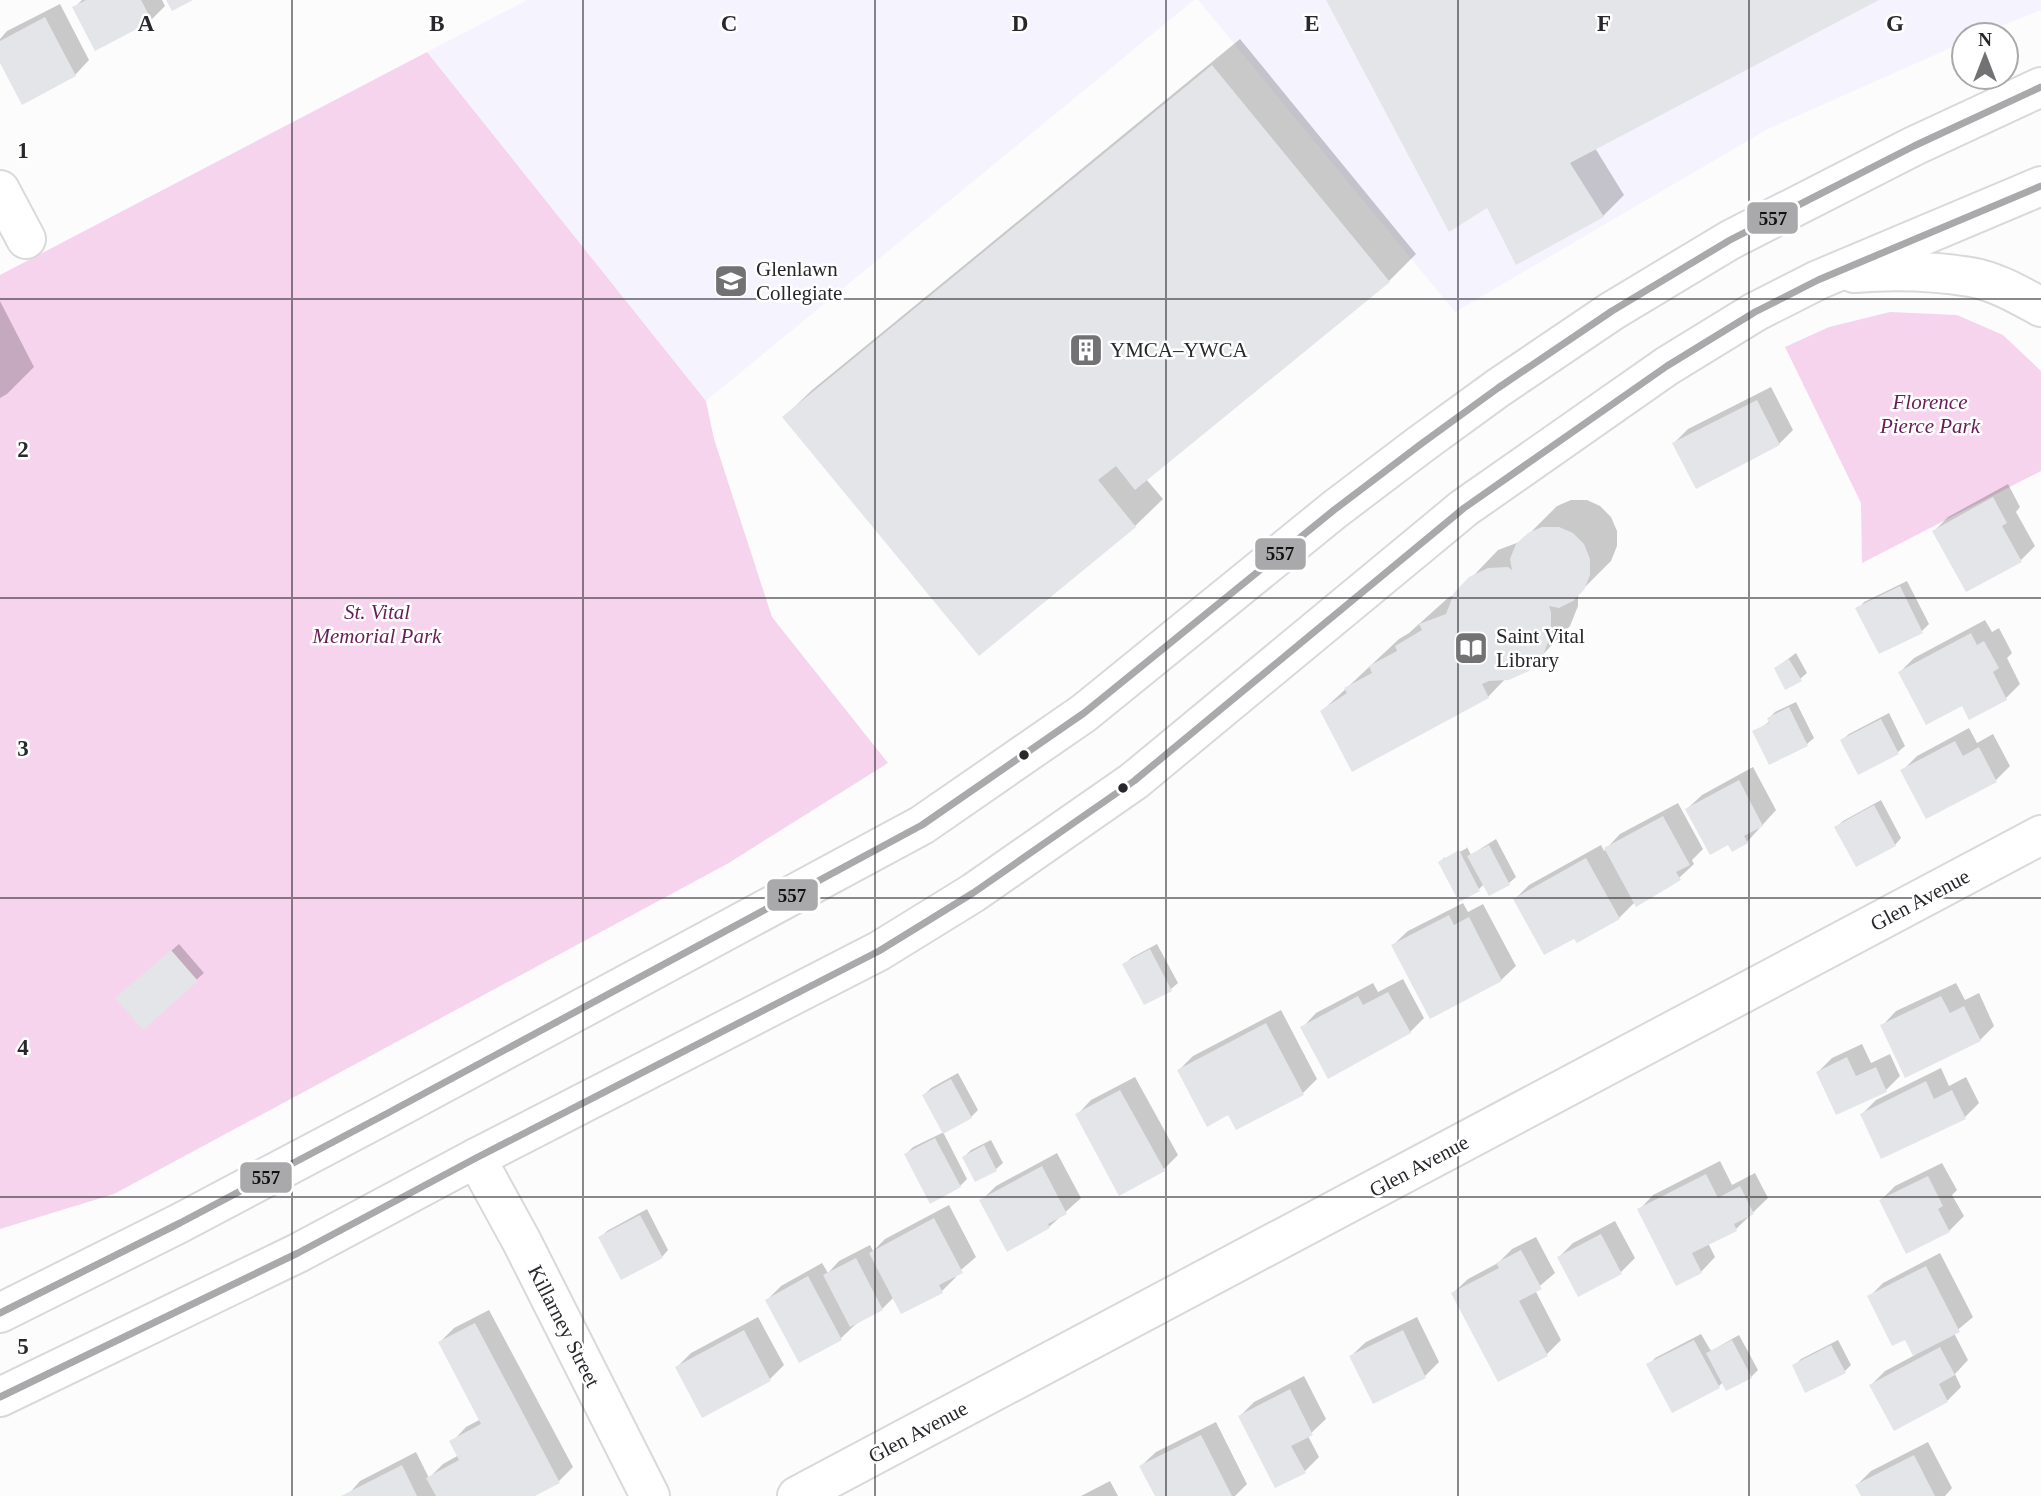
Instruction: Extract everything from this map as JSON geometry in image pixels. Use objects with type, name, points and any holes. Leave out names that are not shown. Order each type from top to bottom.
[{"type":"main road","points":[[0,1313],[180,1223],[386,1114],[922,825],[1084,713],[1334,510],[1421,444],[1612,311],[1730,240],[1914,146],[2041,87]]},
{"type":"main road","points":[[0,1397],[298,1252],[476,1157],[879,951],[973,893],[1134,781],[1464,508],[1667,366],[1755,312],[1818,280],[2041,186]]},
{"type":"main road","points":[[0,190],[26,239]]},
{"type":"main road","points":[[1818,280],[1857,273],[1972,277],[2011,291],[2041,307]]},
{"type":"main road","name":"Glen Avenue","points":[[797,1496],[2041,835]]},
{"type":"main road","name":"Killarney Street","points":[[476,1157],[522,1242],[650,1496]]},
{"type":"shaded area","name":"Glenlawn Collegiate","points":[[527,0],[1194,0],[706,401],[427,52]]},
{"type":"shaded area","points":[[1198,0],[2041,0],[2041,10],[2014,21],[1950,21],[1950,48],[1768,129],[1455,312]]},
{"type":"green space","name":"St. Vital Memorial Park","points":[[427,52],[706,401],[714,439],[772,617],[888,763],[727,864],[114,1194],[0,1229],[0,275]]},
{"type":"green space","name":"Florence Pierce Park","points":[[1890,312],[1957,315],[2003,335],[2041,371],[2041,471],[1862,563],[1861,503],[1785,347],[1829,327]]},
{"type":"building","points":[[86,0],[141,0],[152,21],[95,51],[72,7]]},
{"type":"building","points":[[166,0],[193,0],[172,11]]},
{"type":"building","points":[[1326,0],[1879,0],[1570,163],[1604,217],[1516,265],[1487,208],[1449,232]]},
{"type":"building","points":[[45,17],[76,76],[22,105],[0,63],[0,41]]},
{"type":"building","name":"YMCA–YWCA","points":[[1212,65],[1390,282],[1135,490],[1116,466],[1098,480],[1136,527],[979,656],[782,417]]},
{"type":"building","points":[[1757,400],[1780,445],[1696,489],[1672,443]]},
{"type":"building","points":[[1993,497],[2007,523],[2002,526],[2022,562],[1966,592],[1932,531]]},
{"type":"building","name":"Saint Vital Library","points":[[1542,527],[1559,527],[1573,533],[1584,544],[1590,559],[1590,575],[1584,590],[1573,601],[1559,608],[1549,606],[1551,635],[1543,655],[1529,671],[1509,680],[1482,684],[1489,698],[1352,772],[1320,711],[1347,693],[1344,688],[1372,673],[1369,666],[1397,651],[1395,646],[1422,630],[1419,624],[1446,614],[1454,593],[1469,577],[1488,568],[1508,567],[1512,570],[1510,559],[1516,544],[1528,533]]},
{"type":"building","points":[[1900,586],[1923,633],[1879,654],[1855,608]]},
{"type":"building","points":[[1971,633],[1977,645],[1984,641],[1999,668],[1993,672],[2007,700],[1969,720],[1962,706],[1926,725],[1898,672]]},
{"type":"building","points":[[1789,659],[1802,681],[1785,690],[1774,668]]},
{"type":"building","points":[[1789,707],[1808,746],[1769,765],[1752,731],[1769,723],[1767,718]]},
{"type":"building","points":[[1881,719],[1899,754],[1858,775],[1840,740]]},
{"type":"building","points":[[1955,741],[1963,756],[1979,747],[1997,782],[1926,819],[1900,770]]},
{"type":"building","points":[[1739,780],[1763,826],[1744,836],[1748,843],[1732,852],[1728,845],[1710,855],[1685,809]]},
{"type":"building","points":[[1874,805],[1896,846],[1856,867],[1834,827]]},
{"type":"building","points":[[1663,816],[1690,865],[1676,872],[1681,880],[1636,907],[1604,848]]},
{"type":"building","points":[[1489,845],[1510,885],[1489,896],[1467,856]]},
{"type":"building","points":[[1459,850],[1480,891],[1459,902],[1438,862]]},
{"type":"building","points":[[1586,858],[1620,919],[1577,943],[1574,939],[1544,955],[1513,899]]},
{"type":"building","points":[[1449,915],[1454,925],[1469,917],[1502,981],[1430,1019],[1391,945]]},
{"type":"building","points":[[1150,949],[1172,991],[1144,1005],[1122,964]]},
{"type":"building","points":[[171,950],[198,981],[143,1030],[115,998]]},
{"type":"building","points":[[1388,992],[1411,1033],[1328,1079],[1300,1027],[1358,996],[1363,1005]]},
{"type":"building","points":[[1941,996],[1950,1013],[1964,1006],[1981,1041],[1905,1078],[1880,1025]]},
{"type":"building","points":[[1266,1023],[1304,1095],[1236,1130],[1228,1115],[1207,1127],[1177,1070]]},
{"type":"building","points":[[1847,1057],[1856,1076],[1876,1067],[1887,1092],[1836,1115],[1816,1072]]},
{"type":"building","points":[[951,1079],[972,1118],[943,1134],[922,1095]]},
{"type":"building","points":[[1926,1081],[1934,1099],[1952,1090],[1966,1119],[1881,1159],[1860,1114]]},
{"type":"building","points":[[1120,1090],[1165,1171],[1119,1196],[1075,1114]]},
{"type":"building","points":[[935,1138],[961,1187],[930,1204],[904,1154]]},
{"type":"building","points":[[984,1145],[997,1171],[975,1182],[962,1157]]},
{"type":"building","points":[[1042,1166],[1067,1214],[1048,1224],[1050,1228],[1007,1252],[979,1200]]},
{"type":"building","points":[[1706,1174],[1718,1198],[1740,1186],[1754,1214],[1734,1224],[1737,1231],[1692,1253],[1702,1273],[1676,1286],[1637,1209]]},
{"type":"building","points":[[1928,1176],[1943,1206],[1938,1209],[1950,1232],[1906,1254],[1879,1200]]},
{"type":"building","points":[[640,1215],[663,1258],[621,1280],[598,1237]]},
{"type":"building","points":[[934,1218],[963,1273],[939,1285],[943,1293],[901,1314],[869,1253]]},
{"type":"building","points":[[1601,1234],[1622,1274],[1578,1297],[1557,1257]]},
{"type":"building","points":[[1521,1250],[1542,1289],[1519,1301],[1548,1356],[1498,1382],[1451,1293],[1499,1268],[1496,1263]]},
{"type":"building","points":[[856,1258],[883,1310],[850,1327],[823,1275]]},
{"type":"building","points":[[1926,1266],[1960,1332],[1913,1356],[1905,1340],[1892,1346],[1867,1296]]},
{"type":"building","points":[[808,1276],[842,1340],[799,1363],[765,1300]]},
{"type":"building","points":[[475,1323],[560,1483],[535,1496],[436,1496],[426,1478],[459,1460],[449,1441],[481,1424],[438,1342]]},
{"type":"building","points":[[744,1330],[771,1381],[702,1418],[675,1367]]},
{"type":"building","points":[[1403,1330],[1426,1378],[1373,1404],[1349,1356]]},
{"type":"building","points":[[1694,1340],[1720,1388],[1672,1413],[1646,1364]]},
{"type":"building","points":[[1732,1340],[1752,1378],[1726,1391],[1706,1353]]},
{"type":"building","points":[[1831,1345],[1846,1373],[1805,1393],[1792,1365]]},
{"type":"building","points":[[1940,1347],[1955,1375],[1939,1384],[1948,1402],[1894,1431],[1869,1385]]},
{"type":"building","points":[[1290,1389],[1313,1435],[1291,1446],[1306,1473],[1275,1488],[1238,1416]]},
{"type":"building","points":[[1201,1435],[1232,1496],[1155,1496],[1139,1466]]},
{"type":"building","points":[[1914,1455],[1935,1496],[1861,1496],[1855,1485]]},
{"type":"building","points":[[402,1465],[417,1496],[341,1496]]},
{"type":"transit line","name":"557","points":[[0,1313],[180,1223],[386,1114],[922,825],[1084,713],[1334,510],[1421,444],[1612,311],[1730,240],[1914,146],[2041,87]]},
{"type":"transit line","name":"557","points":[[0,1397],[298,1253],[476,1158],[879,951],[973,893],[1134,781],[1464,508],[1667,366],[1755,312],[1818,280],[2041,186]]},
{"type":"place","name":"Glenlawn Collegiate","points":[[731,281]]},
{"type":"place","name":"YMCA–YWCA","points":[[1086,350]]},
{"type":"place","name":"Saint Vital Library","points":[[1471,648]]}]
